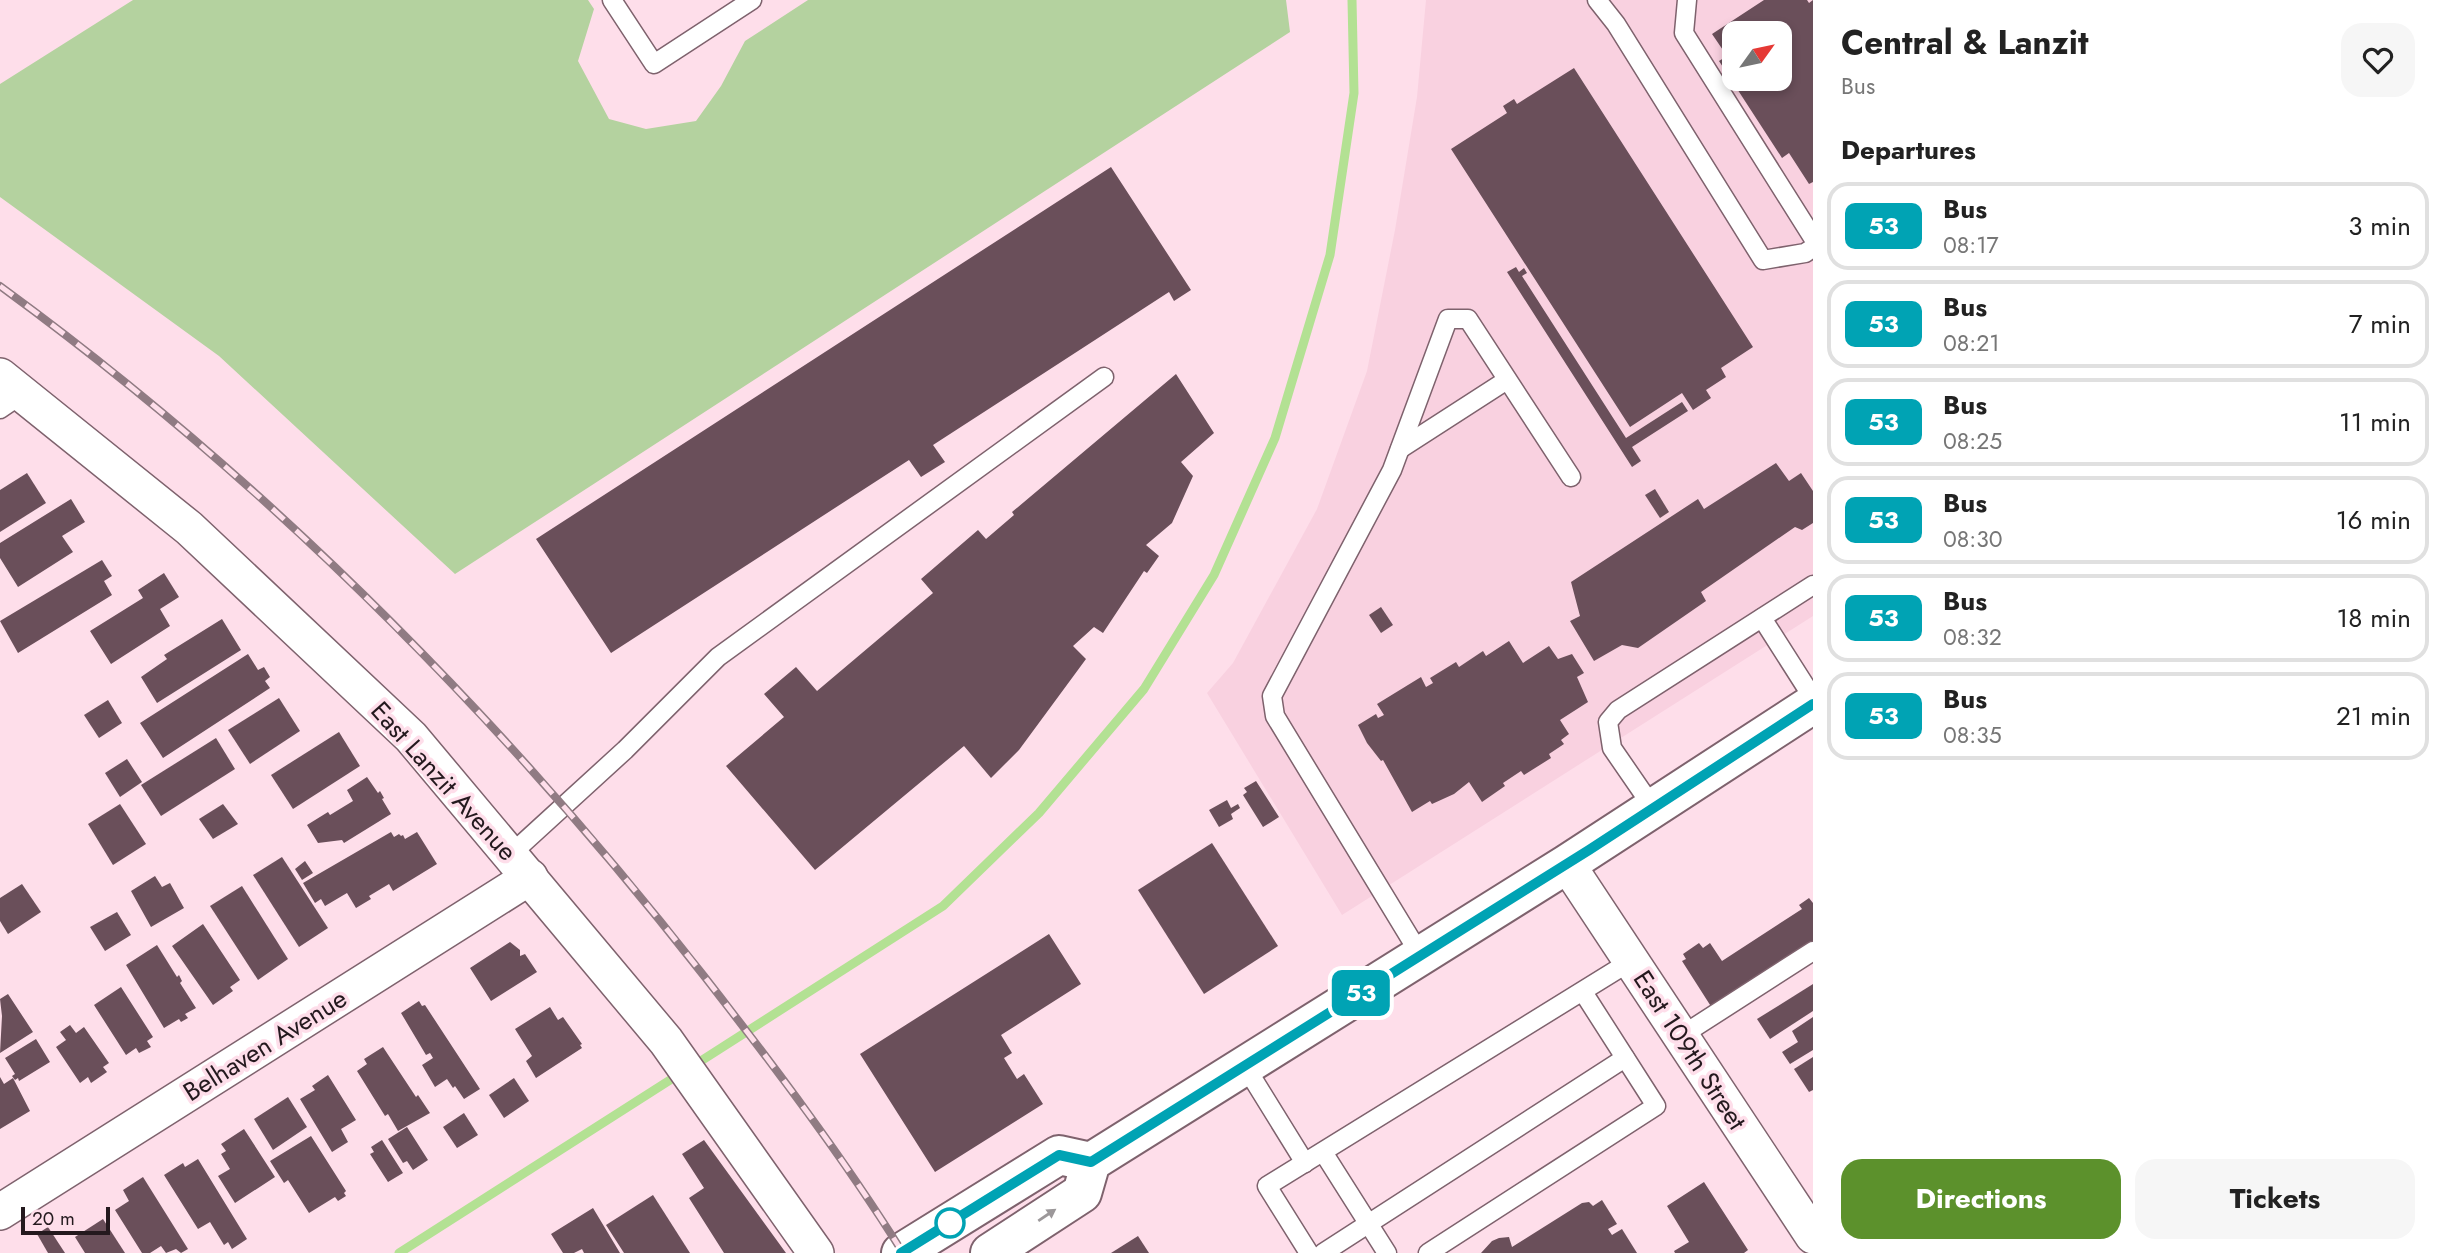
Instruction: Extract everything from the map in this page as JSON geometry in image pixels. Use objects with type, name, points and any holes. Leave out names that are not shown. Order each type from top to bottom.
[{"type":"main road","points":[[990,1253],[1082,1192],[1091,1162],[1654,809],[1813,704]]},
{"type":"main road","points":[[901,1253],[1059,1155],[1091,1162]]},
{"type":"street","name":"East Lanzit Avenue","points":[[7,393],[189,528],[401,727],[666,1041],[816,1253]]},
{"type":"street","name":"East 109th Street","points":[[1567,864],[1813,1236]]},
{"type":"street","name":"Belhaven Avenue","points":[[0,1212],[520,866]]},
{"type":"lane","points":[[612,0],[654,64],[752,0]]},
{"type":"lane","points":[[1597,0],[1616,24],[1763,260],[1805,253],[1813,248]]},
{"type":"lane","points":[[1687,0],[1684,33],[1813,238]]},
{"type":"lane","points":[[1421,956],[1275,716],[1272,696],[1392,470],[1448,319],[1468,319],[1570,477]]},
{"type":"lane","points":[[520,866],[625,750],[718,656],[1104,377]]},
{"type":"lane","points":[[1400,449],[1507,380]]},
{"type":"lane","points":[[1654,809],[1612,748],[1608,722],[1618,710],[1813,585]]},
{"type":"lane","points":[[1762,618],[1813,698]]},
{"type":"lane","points":[[1681,1036],[1813,951]]},
{"type":"lane","points":[[1309,1253],[1268,1186],[1632,961]]},
{"type":"lane","points":[[1428,1253],[1656,1106],[1583,992]]},
{"type":"lane","points":[[1323,1253],[1625,1058]]},
{"type":"lane","points":[[1245,1066],[1305,1163]]},
{"type":"lane","points":[[1323,1153],[1387,1253]]},
{"type":"shaded area","points":[[1426,0],[1813,0],[1813,616],[1342,915],[1207,693],[1233,663],[1317,509],[1367,371],[1395,230],[1417,97]]},
{"type":"green space","points":[[133,0],[588,0],[594,9],[578,61],[609,119],[646,129],[696,121],[721,86],[745,41],[808,0],[1286,0],[1290,32],[455,574],[219,356],[0,197],[0,84]]},
{"type":"building","points":[[1764,0],[1807,0],[1809,3],[1813,0],[1813,182],[1809,184],[1789,153],[1782,158],[1738,91],[1792,91],[1792,21],[1732,21]]},
{"type":"building","points":[[1722,27],[1722,49],[1712,34]]},
{"type":"building","points":[[1574,68],[1753,347],[1721,368],[1726,377],[1706,390],[1711,398],[1693,410],[1682,393],[1630,427],[1451,149],[1507,113],[1503,106],[1514,99],[1517,104]]},
{"type":"building","points":[[1111,167],[1191,290],[1174,301],[1169,292],[933,445],[945,462],[921,477],[909,460],[611,653],[536,539]]},
{"type":"building","points":[[1516,267],[1519,272],[1524,268],[1527,273],[1522,276],[1626,438],[1682,402],[1688,411],[1632,447],[1641,461],[1632,467],[1507,272]]},
{"type":"building","points":[[1176,374],[1214,433],[1181,462],[1193,476],[1172,523],[1146,545],[1159,556],[1147,573],[1144,571],[1103,633],[1094,627],[1073,646],[1086,659],[1019,750],[991,778],[964,746],[815,870],[726,766],[784,717],[764,694],[796,667],[817,691],[933,593],[921,579],[978,530],[986,539],[1014,515],[1012,512]]},
{"type":"building","points":[[1776,463],[1789,481],[1801,473],[1813,491],[1813,523],[1802,530],[1795,527],[1701,592],[1706,601],[1638,648],[1622,645],[1594,661],[1570,621],[1580,616],[1571,582],[1698,499],[1704,509]]},
{"type":"building","points":[[27,473],[46,503],[0,532],[0,490]]},
{"type":"building","points":[[1655,489],[1669,512],[1660,518],[1645,495]]},
{"type":"building","points":[[71,499],[85,522],[62,536],[73,552],[18,587],[0,558],[0,543]]},
{"type":"building","points":[[102,560],[112,576],[104,581],[112,595],[18,653],[0,621]]},
{"type":"building","points":[[164,573],[179,597],[160,609],[170,626],[111,664],[90,631],[143,598],[138,590]]},
{"type":"building","points":[[1381,607],[1393,625],[1381,633],[1369,615]]},
{"type":"building","points":[[222,619],[241,650],[157,703],[141,677],[167,659],[164,655]]},
{"type":"building","points":[[1509,641],[1523,663],[1549,646],[1558,659],[1572,654],[1584,673],[1577,677],[1588,702],[1560,720],[1569,734],[1561,740],[1564,744],[1549,754],[1551,758],[1524,775],[1521,771],[1482,802],[1469,782],[1454,794],[1432,804],[1430,801],[1412,812],[1383,760],[1381,761],[1367,743],[1358,725],[1376,714],[1378,718],[1384,715],[1377,704],[1421,677],[1426,687],[1433,683],[1430,678],[1456,662],[1459,667],[1483,651],[1486,656]]},
{"type":"building","points":[[248,654],[258,670],[264,667],[270,677],[265,681],[270,688],[163,758],[140,723]]},
{"type":"building","points":[[279,698],[300,731],[250,764],[228,730]]},
{"type":"building","points":[[108,700],[122,723],[99,738],[84,715]]},
{"type":"building","points":[[339,732],[360,766],[293,809],[271,775]]},
{"type":"building","points":[[216,738],[235,769],[161,816],[141,785]]},
{"type":"building","points":[[127,759],[142,782],[120,797],[105,773]]},
{"type":"building","points":[[367,777],[378,793],[380,791],[391,814],[344,843],[342,840],[318,843],[307,825],[353,801],[347,790]]},
{"type":"building","points":[[1256,781],[1279,817],[1263,827],[1243,795],[1247,792],[1244,788]]},
{"type":"building","points":[[1227,800],[1231,808],[1238,804],[1240,808],[1231,814],[1233,819],[1219,827],[1209,810]]},
{"type":"building","points":[[120,804],[146,844],[113,865],[88,824]]},
{"type":"building","points":[[223,804],[238,824],[213,839],[199,819]]},
{"type":"building","points":[[391,832],[394,837],[399,834],[405,839],[417,832],[437,864],[393,891],[389,884],[356,908],[347,893],[325,906],[321,899],[315,903],[303,883]]},
{"type":"building","points":[[1212,843],[1278,946],[1204,994],[1138,890]]},
{"type":"building","points":[[282,857],[328,928],[299,947],[253,875]]},
{"type":"building","points":[[305,861],[313,873],[302,880],[295,869]]},
{"type":"building","points":[[155,876],[162,887],[170,883],[184,908],[151,927],[131,891]]},
{"type":"building","points":[[22,884],[41,912],[8,934],[0,921],[0,898]]},
{"type":"building","points":[[242,886],[288,959],[258,980],[210,906]]},
{"type":"building","points":[[1809,898],[1813,903],[1813,942],[1712,1008],[1682,961],[1686,959],[1683,954],[1699,943],[1703,948],[1710,943],[1722,961],[1802,909],[1799,905]]},
{"type":"building","points":[[117,912],[131,935],[105,951],[90,927]]},
{"type":"building","points":[[203,924],[240,980],[230,987],[233,991],[213,1005],[172,946]]},
{"type":"building","points":[[1049,934],[1081,984],[1001,1035],[1012,1053],[1004,1058],[1017,1079],[1024,1074],[1043,1104],[935,1172],[860,1054]]},
{"type":"building","points":[[510,942],[520,950],[520,956],[525,954],[537,972],[491,1001],[470,968]]},
{"type":"building","points":[[157,945],[177,977],[179,975],[182,981],[180,983],[196,1008],[185,1014],[188,1018],[181,1022],[179,1019],[164,1028],[126,965]]},
{"type":"building","points":[[1813,984],[1813,1011],[1770,1039],[1757,1019]]},
{"type":"building","points":[[121,987],[153,1037],[147,1041],[151,1047],[139,1053],[136,1048],[126,1055],[94,1005]]},
{"type":"building","points":[[8,994],[33,1032],[0,1053],[0,999]]},
{"type":"building","points":[[419,1001],[422,1006],[425,1005],[480,1089],[464,1099],[447,1079],[435,1087],[422,1065],[433,1058],[430,1053],[426,1055],[401,1013]]},
{"type":"building","points":[[550,1007],[558,1020],[563,1017],[582,1048],[536,1078],[526,1061],[532,1056],[515,1029]]},
{"type":"building","points":[[1813,1017],[1813,1050],[1790,1064],[1782,1052],[1798,1042],[1792,1031]]},
{"type":"building","points":[[70,1025],[76,1033],[84,1027],[109,1063],[103,1067],[107,1072],[91,1083],[88,1077],[80,1083],[56,1047],[66,1040],[60,1032]]},
{"type":"building","points":[[36,1039],[50,1062],[19,1081],[18,1078],[15,1080],[12,1076],[15,1074],[5,1058]]},
{"type":"building","points":[[383,1047],[416,1097],[418,1095],[430,1113],[398,1131],[388,1114],[385,1116],[357,1071],[367,1064],[364,1059]]},
{"type":"building","points":[[1813,1057],[1813,1090],[1809,1092],[1794,1069]]},
{"type":"building","points":[[328,1075],[356,1120],[341,1129],[348,1142],[332,1152],[300,1099],[315,1090],[312,1086]]},
{"type":"building","points":[[0,1077],[4,1084],[13,1078],[30,1111],[0,1129]]},
{"type":"building","points":[[514,1078],[529,1101],[504,1118],[489,1095]]},
{"type":"building","points":[[288,1097],[307,1127],[273,1150],[254,1119]]},
{"type":"building","points":[[464,1113],[478,1135],[457,1148],[443,1127]]},
{"type":"building","points":[[407,1127],[428,1160],[413,1170],[407,1161],[403,1163],[388,1139]]},
{"type":"building","points":[[244,1129],[275,1177],[235,1203],[218,1176],[230,1169],[221,1154],[226,1151],[221,1144]]},
{"type":"building","points":[[311,1136],[346,1191],[346,1196],[338,1201],[335,1197],[309,1213],[288,1180],[284,1183],[270,1161]]},
{"type":"building","points":[[382,1140],[403,1173],[388,1182],[370,1154],[374,1152],[371,1147]]},
{"type":"building","points":[[704,1140],[786,1253],[724,1253],[689,1198],[704,1188],[682,1154]]},
{"type":"building","points":[[198,1159],[247,1239],[232,1249],[228,1242],[224,1245],[210,1222],[198,1229],[164,1175],[183,1163],[185,1167]]},
{"type":"building","points":[[143,1177],[188,1249],[181,1253],[176,1249],[166,1253],[161,1246],[150,1253],[142,1253],[115,1210],[129,1201],[123,1190]]},
{"type":"building","points":[[1704,1182],[1748,1250],[1744,1253],[1675,1253],[1674,1251],[1689,1242],[1667,1206]]},
{"type":"building","points":[[653,1195],[690,1253],[624,1253],[606,1225]]},
{"type":"building","points":[[1602,1200],[1617,1224],[1608,1229],[1612,1235],[1622,1229],[1637,1253],[1481,1253],[1492,1241],[1499,1238],[1509,1237],[1512,1247],[1582,1203],[1589,1202],[1593,1206]]},
{"type":"building","points":[[593,1208],[620,1253],[584,1253],[582,1249],[574,1253],[563,1253],[551,1234]]},
{"type":"building","points":[[103,1219],[125,1253],[85,1253],[75,1237]]},
{"type":"building","points":[[48,1227],[65,1253],[48,1253],[37,1234]]},
{"type":"building","points":[[1138,1236],[1149,1253],[1111,1253]]},
{"type":"waterway","points":[[693,1066],[943,906],[1039,813],[1144,689],[1214,575],[1275,438],[1330,255],[1354,93],[1352,0]]},
{"type":"waterway","points":[[399,1253],[681,1073]]},
{"type":"railway","points":[[0,286],[194,439],[286,521],[376,607],[462,695],[546,786],[704,976],[807,1112],[903,1253]]},
{"type":"bus line","name":"53","points":[[901,1253],[1059,1155],[1091,1162],[1589,850],[1813,704]]}]
